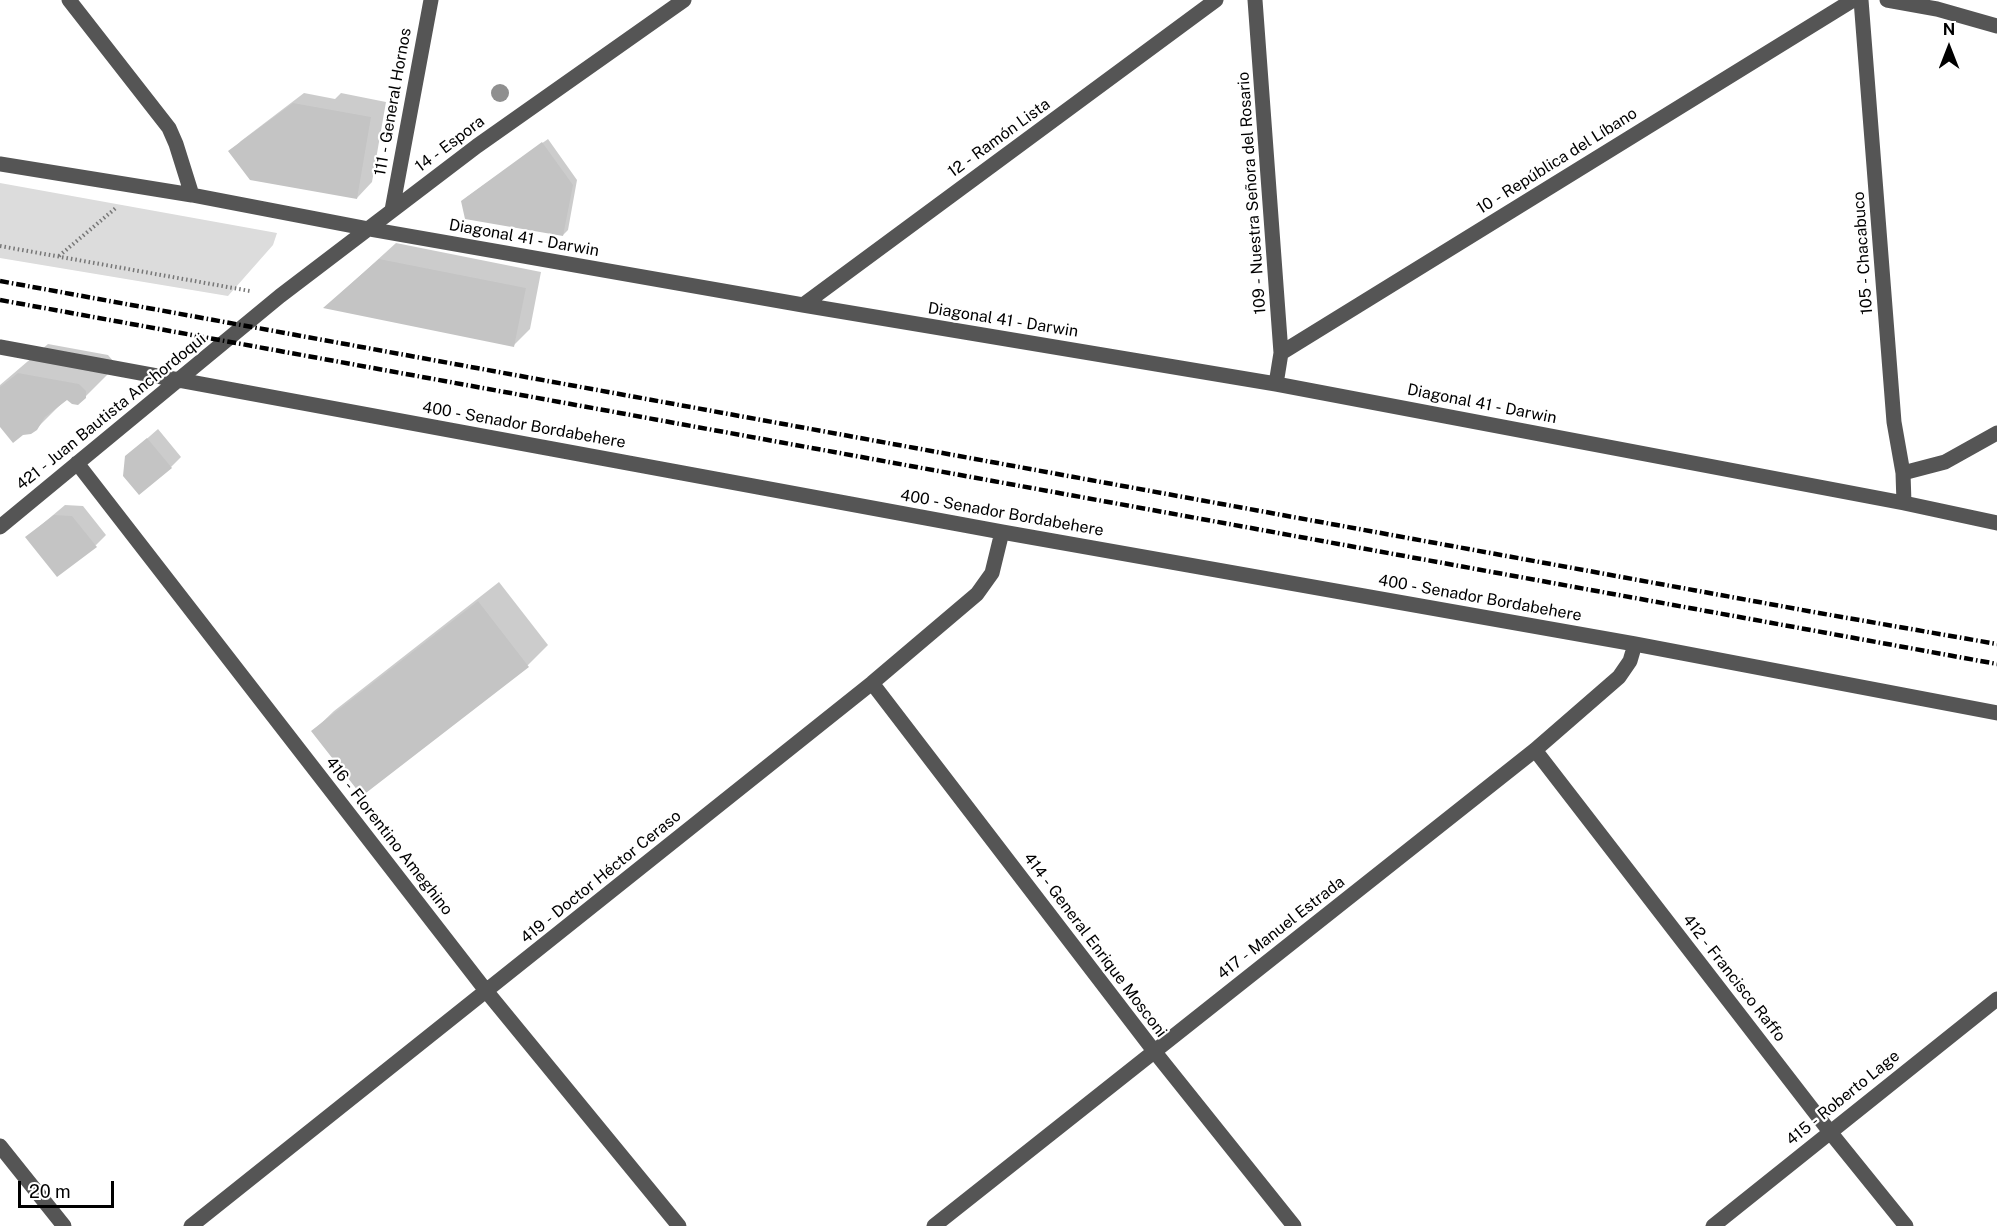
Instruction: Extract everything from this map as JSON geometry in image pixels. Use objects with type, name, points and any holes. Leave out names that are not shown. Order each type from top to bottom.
[{"type":"street","points":[[69,0],[169,128],[192,195]]},
{"type":"street","name":"111 - General Hornos","points":[[392,210],[431,0]]},
{"type":"street","name":"14 - Espora","points":[[244,324],[477,146],[684,0]]},
{"type":"street","name":"12 - Ramón Lista","points":[[803,305],[1216,0]]},
{"type":"street","name":"109 - Nuestra Señora del Rosario","points":[[1256,0],[1281,353],[1276,384]]},
{"type":"street","name":"10 - República del Líbano","points":[[1281,353],[1854,0]]},
{"type":"street","name":"105 - Chacabuco","points":[[1861,0],[1894,422],[1903,473],[1904,503]]},
{"type":"street","points":[[1887,0],[1937,9],[1997,26]]},
{"type":"street","name":"Diagonal 41 - Darwin","points":[[0,164],[192,195],[369,229],[803,305],[1276,384],[1904,503],[1997,523]]},
{"type":"street","name":"421 - Juan Bautista Anchordoqui","points":[[0,527],[244,324]]},
{"type":"street","name":"400 - Senador Bordabehere","points":[[0,347],[1002,532],[1635,644],[1997,712]]},
{"type":"street","points":[[1903,473],[1945,462],[1997,433]]},
{"type":"street","name":"416 - Florentino Ameghino","points":[[77,463],[487,992],[679,1226]]},
{"type":"street","name":"419 - Doctor Héctor Ceraso","points":[[191,1226],[872,683],[977,594],[992,573],[1002,532]]},
{"type":"street","name":"417 - Manuel Estrada","points":[[934,1226],[1535,750],[1619,677],[1630,661],[1635,644]]},
{"type":"street","name":"414 - General Enrique Mosconi","points":[[872,683],[1154,1051],[1294,1226]]},
{"type":"street","name":"412 - Francisco Raffo","points":[[1535,750],[1830,1132],[1906,1226]]},
{"type":"street","name":"415 - Roberto Lage","points":[[1713,1226],[1997,999]]},
{"type":"street","points":[[0,1146],[64,1226]]},
{"type":"path","points":[[58,256],[140,188]]},
{"type":"path","points":[[0,246],[280,296]]},
{"type":"shaded area","points":[[0,183],[277,233],[273,245],[228,296],[0,258]]},
{"type":"building","points":[[293,103],[371,117],[357,199],[250,180],[228,151]]},
{"type":"building","points":[[542,142],[573,185],[563,236],[465,219],[461,201]]},
{"type":"building","points":[[379,259],[526,288],[514,347],[323,308]]},
{"type":"building","points":[[18,373],[79,384],[86,391],[86,398],[78,405],[67,400],[45,417],[37,430],[23,435],[13,443],[0,427],[0,387]]},
{"type":"building","points":[[147,438],[172,468],[139,495],[123,476],[125,456]]},
{"type":"building","points":[[54,515],[72,516],[97,547],[57,577],[25,537]]},
{"type":"building","points":[[478,601],[529,667],[362,796],[311,731]]},
{"type":"railway","points":[[0,281],[1997,644]]},
{"type":"railway","points":[[0,300],[1997,664]]}]
